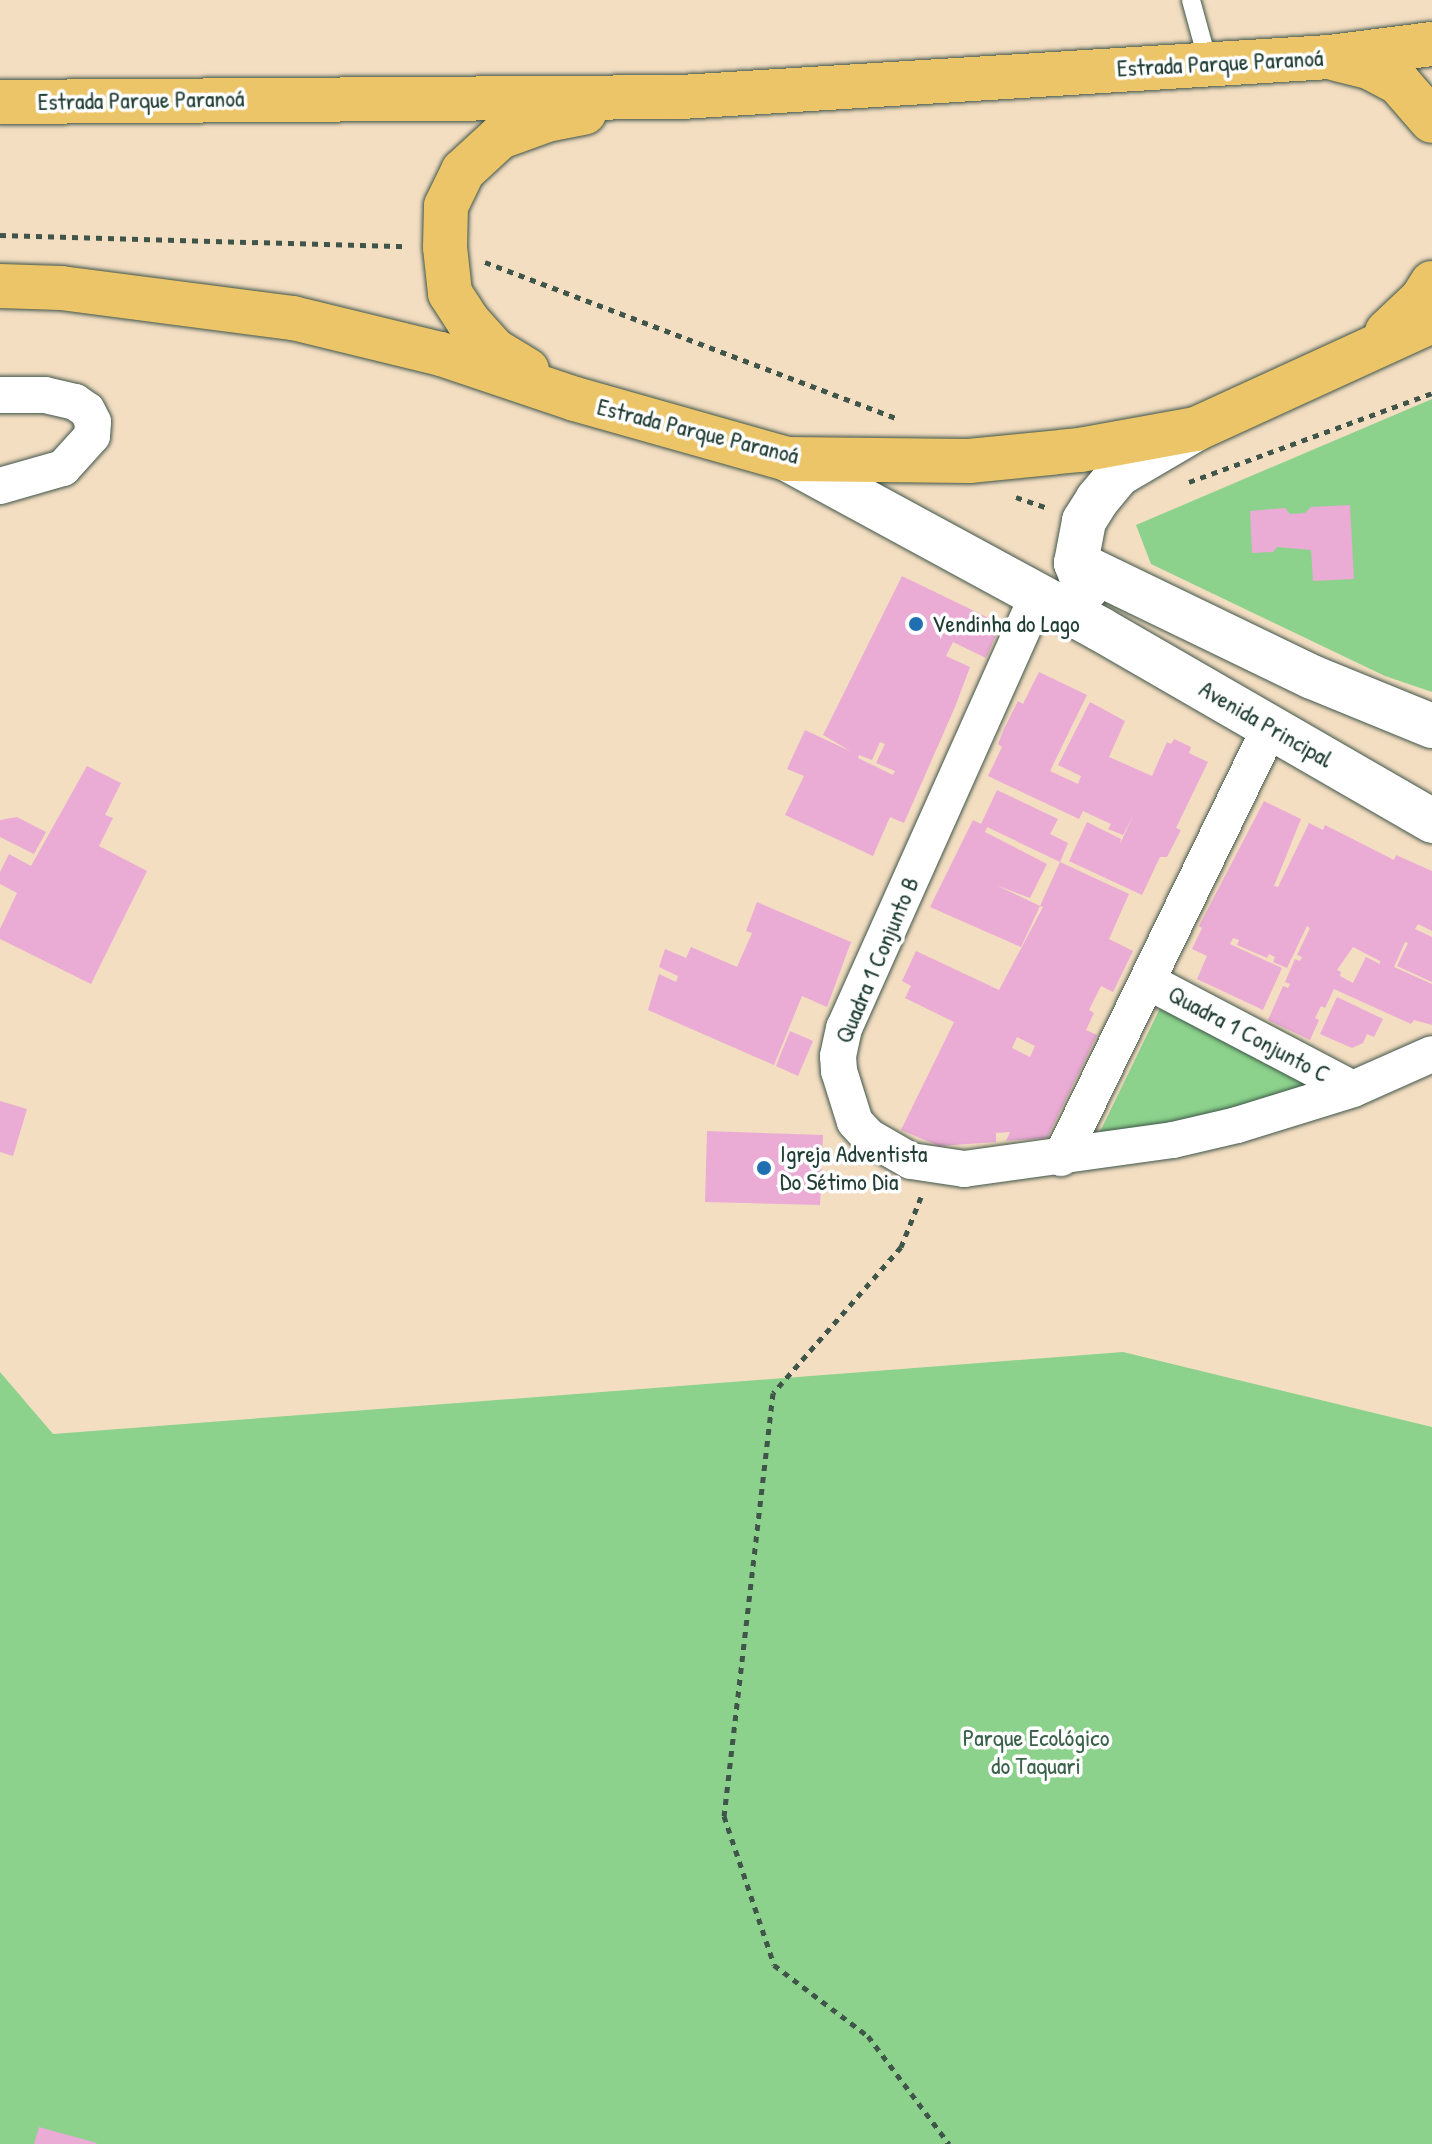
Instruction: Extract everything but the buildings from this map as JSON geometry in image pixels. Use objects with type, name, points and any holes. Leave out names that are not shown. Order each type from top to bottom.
[{"type":"main road","name":"Estrada Parque Paranoá","points":[[0,102],[681,97],[1208,62],[1330,57],[1432,44]]},
{"type":"main road","points":[[1330,57],[1371,68],[1399,83],[1432,121]]},
{"type":"main road","points":[[575,399],[494,350],[468,321],[450,293],[445,247],[446,206],[463,171],[500,137],[547,120],[681,97]]},
{"type":"main road","points":[[1368,350],[1422,299],[1432,283]]},
{"type":"main road","name":"Estrada Parque Paranoá","points":[[0,286],[61,288],[293,318],[441,354],[575,399],[787,459],[969,461],[1080,450],[1196,429],[1432,321]]},
{"type":"street","points":[[0,395],[45,395],[75,402],[87,410],[93,422],[92,436],[63,468],[0,486]]},
{"type":"street","points":[[1100,629],[1080,542],[1119,474],[1196,429]]},
{"type":"street","name":"Avenida Principal","points":[[787,459],[1100,629],[1432,821]]},
{"type":"street","points":[[1080,542],[1312,677],[1432,726]]},
{"type":"street","name":"Quadra 1 Conjunto B","points":[[1037,597],[844,1028],[838,1056],[839,1071],[855,1122],[869,1137],[890,1150],[932,1166],[964,1169],[1061,1158],[1173,1140],[1237,1125],[1353,1089]]},
{"type":"street","name":"Quadra 1 Conjunto C","points":[[1271,726],[1149,982],[1353,1089],[1432,1054]]},
{"type":"street","points":[[1061,1158],[1149,982]]},
{"type":"lane","points":[[1191,0],[1208,62]]},
{"type":"path","points":[[0,235],[445,247],[871,406],[907,423]]},
{"type":"path","points":[[1186,484],[1432,393]]},
{"type":"path","points":[[969,461],[1011,495],[1080,542]]},
{"type":"path","points":[[932,1166],[901,1247],[773,1393],[724,1816],[774,1965],[868,2036],[949,2144]]},
{"type":"green space","points":[[1432,399],[1432,692],[1385,676],[1151,564],[1136,525]]},
{"type":"green space","points":[[1163,1002],[1323,1086],[1095,1142]]},
{"type":"green space","name":"Parque Ecológico do Taquari","points":[[1123,1352],[1432,1427],[1432,2144],[0,2144],[0,1372],[53,1434]]},
{"type":"place","name":"Vendinha do Lago","points":[[916,624]]},
{"type":"place","name":"Igreja Adventista Do Sétimo Dia","points":[[764,1168]]}]
